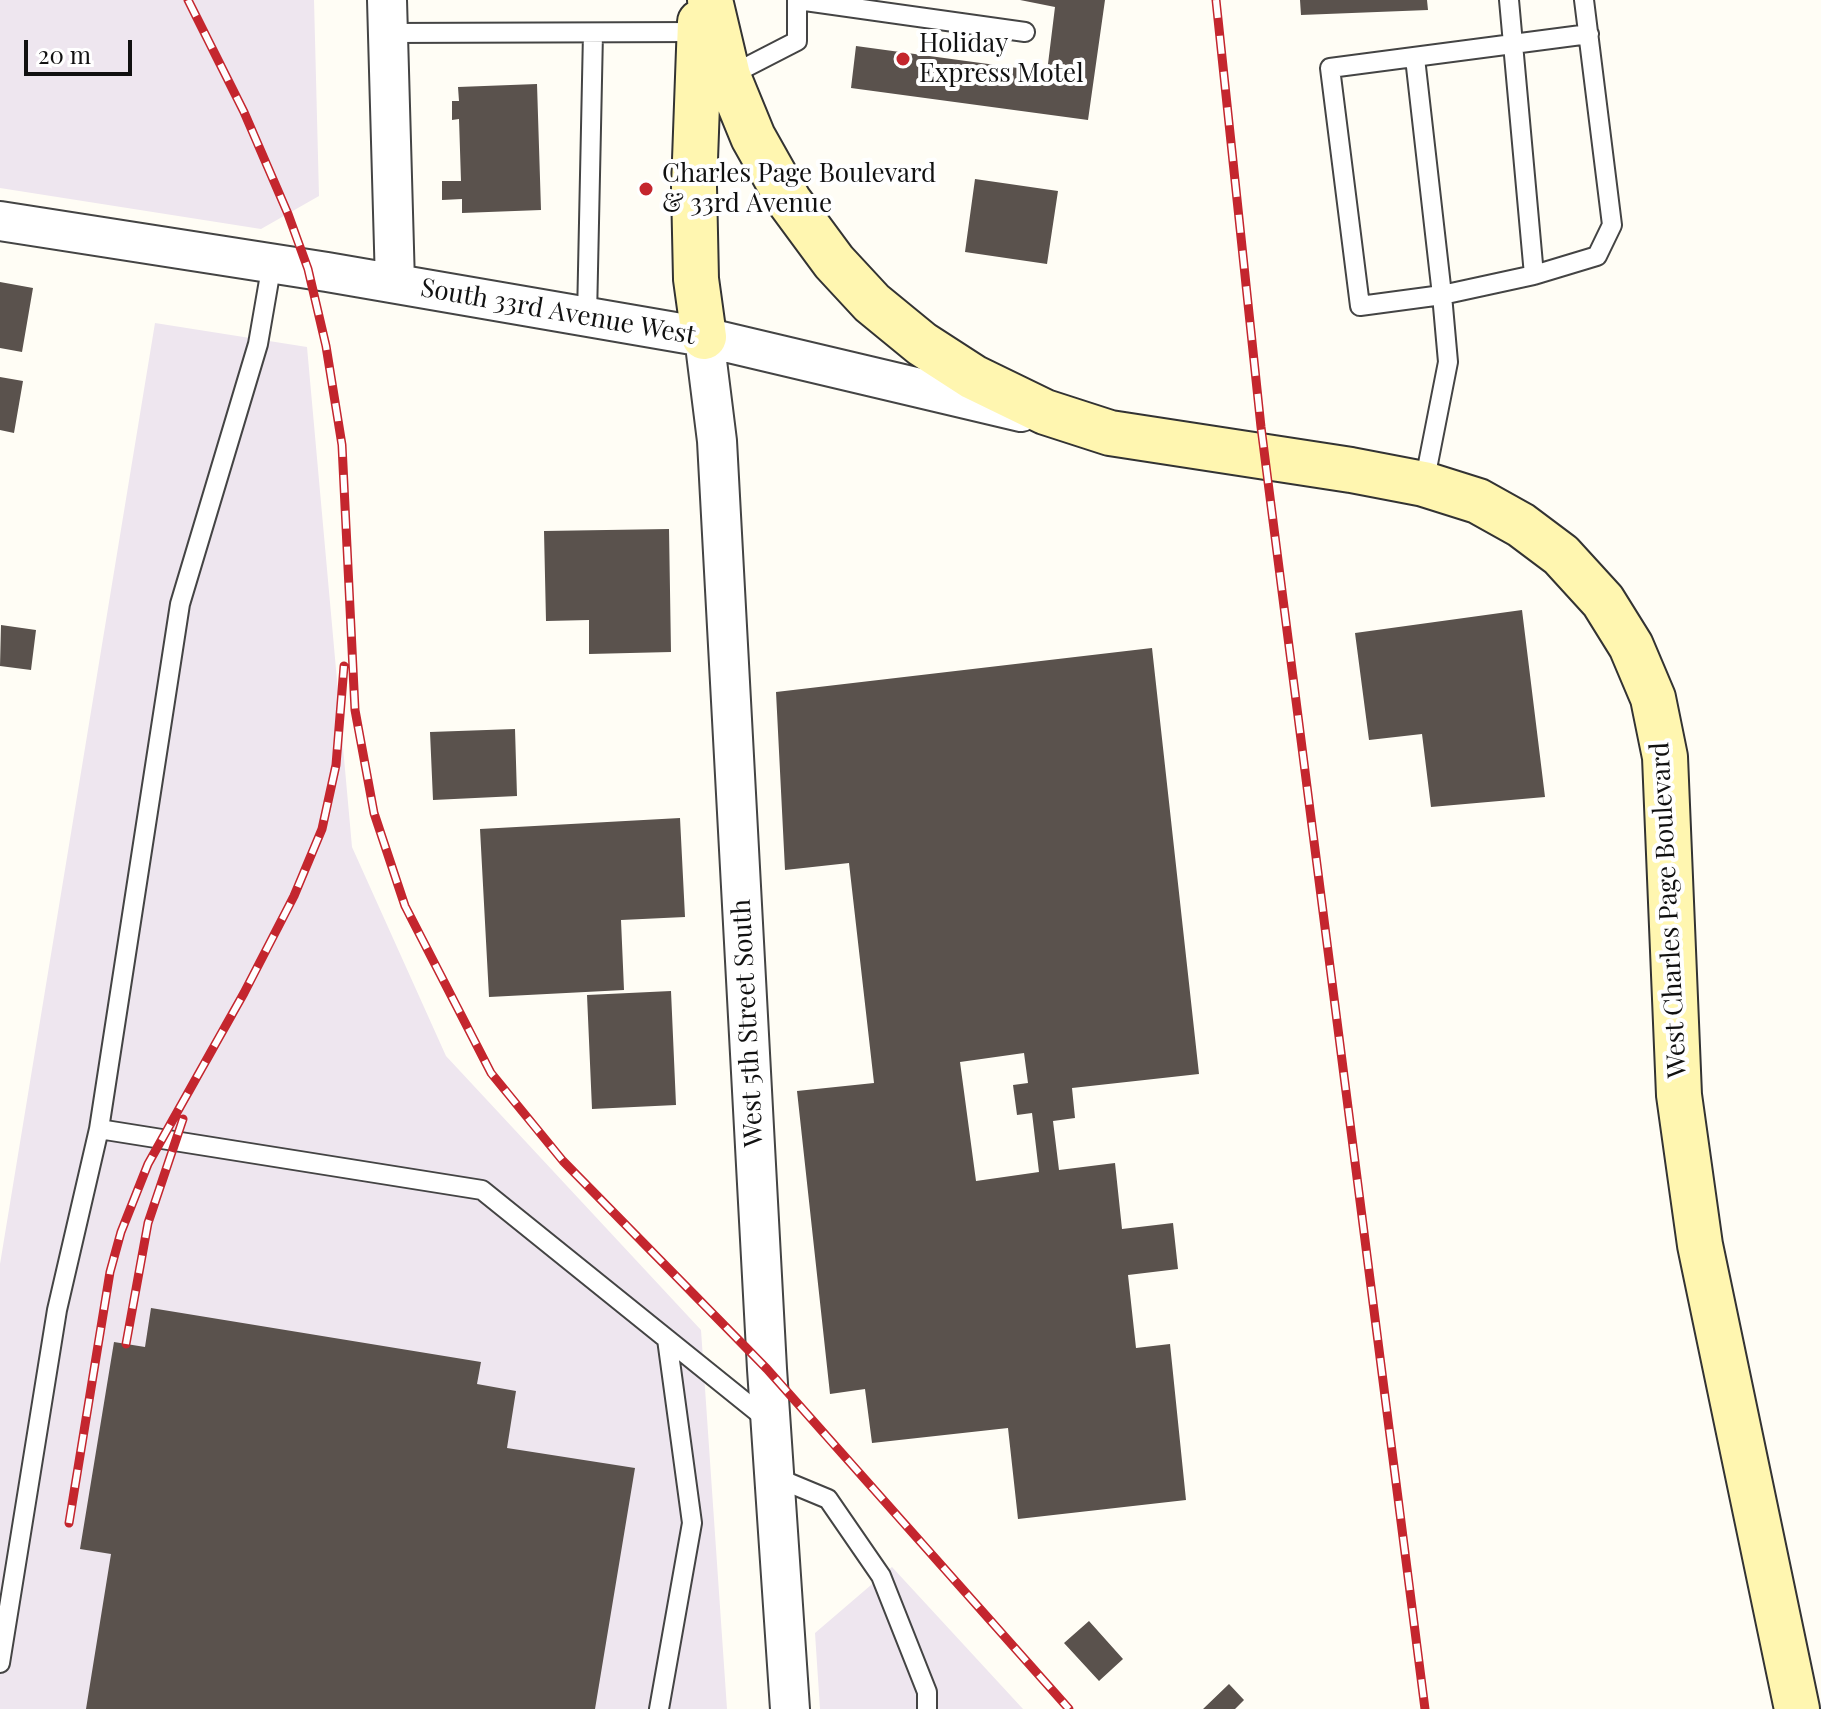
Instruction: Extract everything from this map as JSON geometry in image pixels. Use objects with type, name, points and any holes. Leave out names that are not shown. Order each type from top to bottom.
[{"type":"main road","name":"West Charles Page Boulevard","points":[[703,11],[753,137],[789,201],[834,262],[872,303],[922,344],[973,377],[1045,412],[1110,433],[1424,484],[1478,501],[1521,525],[1561,555],[1603,601],[1631,646],[1653,698],[1665,757],[1679,1095],[1700,1245],[1797,1709]]},
{"type":"main road","points":[[703,11],[694,187],[696,279],[704,337]]},
{"type":"street","points":[[387,16],[395,283]]},
{"type":"street","name":"South 33rd Avenue West","points":[[0,221],[395,283],[704,337],[1110,433]]},
{"type":"street","name":"West 5th Street South","points":[[704,337],[718,457],[771,1422],[790,1709]]},
{"type":"lane","points":[[728,76],[797,41],[798,0],[1025,32]]},
{"type":"lane","points":[[1509,0],[1534,275]]},
{"type":"lane","points":[[1584,0],[1589,34],[1612,225],[1597,256],[1534,275],[1442,295],[1360,306],[1330,68],[1589,34]]},
{"type":"lane","points":[[387,16],[593,33],[703,11]]},
{"type":"lane","points":[[587,317],[593,33]]},
{"type":"lane","points":[[1415,58],[1448,362],[1424,484]]},
{"type":"lane","points":[[0,1663],[57,1310],[99,1129],[180,604],[258,344],[272,263]]},
{"type":"lane","points":[[99,1129],[482,1190],[771,1422]]},
{"type":"lane","points":[[659,1709],[692,1523],[667,1339]]},
{"type":"lane","points":[[775,1477],[828,1499],[881,1576],[927,1692],[927,1709]]},
{"type":"shaded area","points":[[0,0],[314,0],[319,196],[261,229],[0,188]]},
{"type":"shaded area","points":[[155,323],[307,347],[352,847],[446,1056],[701,1330],[727,1709],[0,1709],[0,1264]]},
{"type":"shaded area","points":[[892,1567],[1023,1709],[820,1709],[815,1633]]},
{"type":"building","name":"Holiday Express Motel","points":[[1020,0],[1105,0],[1088,120],[851,88],[856,46],[1047,72],[1055,7]]},
{"type":"building","points":[[1300,0],[1427,0],[1428,10],[1301,15]]},
{"type":"building","points":[[537,84],[541,210],[462,213],[462,199],[442,200],[442,181],[461,181],[459,119],[452,120],[452,101],[459,101],[458,87]]},
{"type":"building","points":[[975,179],[1058,191],[1047,264],[965,252]]},
{"type":"building","points":[[0,282],[33,288],[22,352],[0,348]]},
{"type":"building","points":[[0,377],[23,381],[14,433],[0,430]]},
{"type":"building","points":[[669,529],[671,652],[589,654],[589,620],[546,621],[544,531]]},
{"type":"building","points":[[1522,610],[1545,797],[1431,807],[1422,734],[1369,740],[1355,633]]},
{"type":"building","points":[[1,625],[36,630],[31,670],[0,666]]},
{"type":"building","points":[[1152,648],[1199,1074],[1072,1088],[1075,1118],[1053,1121],[1059,1170],[1115,1163],[1122,1229],[1173,1223],[1178,1269],[1128,1275],[1136,1348],[1170,1344],[1186,1500],[1018,1519],[1008,1428],[872,1443],[865,1389],[830,1394],[797,1091],[874,1083],[849,863],[785,870],[776,692]],"holes":[[[1024,1053],[1028,1083],[1013,1085],[1017,1115],[1032,1113],[1039,1172],[976,1181],[960,1062]]]},
{"type":"building","points":[[515,729],[517,796],[433,800],[430,732]]},
{"type":"building","points":[[680,818],[685,917],[621,920],[624,990],[489,997],[480,829]]},
{"type":"building","points":[[671,991],[676,1105],[592,1109],[587,995]]},
{"type":"building","points":[[151,1308],[481,1362],[477,1384],[516,1391],[507,1448],[635,1468],[595,1709],[86,1709],[111,1554],[80,1549],[114,1342],[145,1347]]},
{"type":"building","points":[[1089,1621],[1123,1659],[1099,1681],[1064,1643]]},
{"type":"building","points":[[1229,1684],[1244,1700],[1235,1709],[1203,1709]]},
{"type":"railway","points":[[188,0],[244,112],[308,269],[326,346],[342,445],[355,710],[374,813],[405,906],[491,1073],[563,1161],[767,1369],[1069,1709]]},
{"type":"railway","points":[[1216,0],[1261,427],[1425,1709]]},
{"type":"railway","points":[[69,1523],[110,1272],[121,1232],[148,1164],[244,993],[294,896],[322,829],[336,765],[344,666]]},
{"type":"railway","points":[[126,1344],[148,1223],[183,1119]]},
{"type":"place","name":"Holiday Express Motel","points":[[903,59]]},
{"type":"place","name":"Charles Page Boulevard & 33rd Avenue","points":[[646,189]]}]
